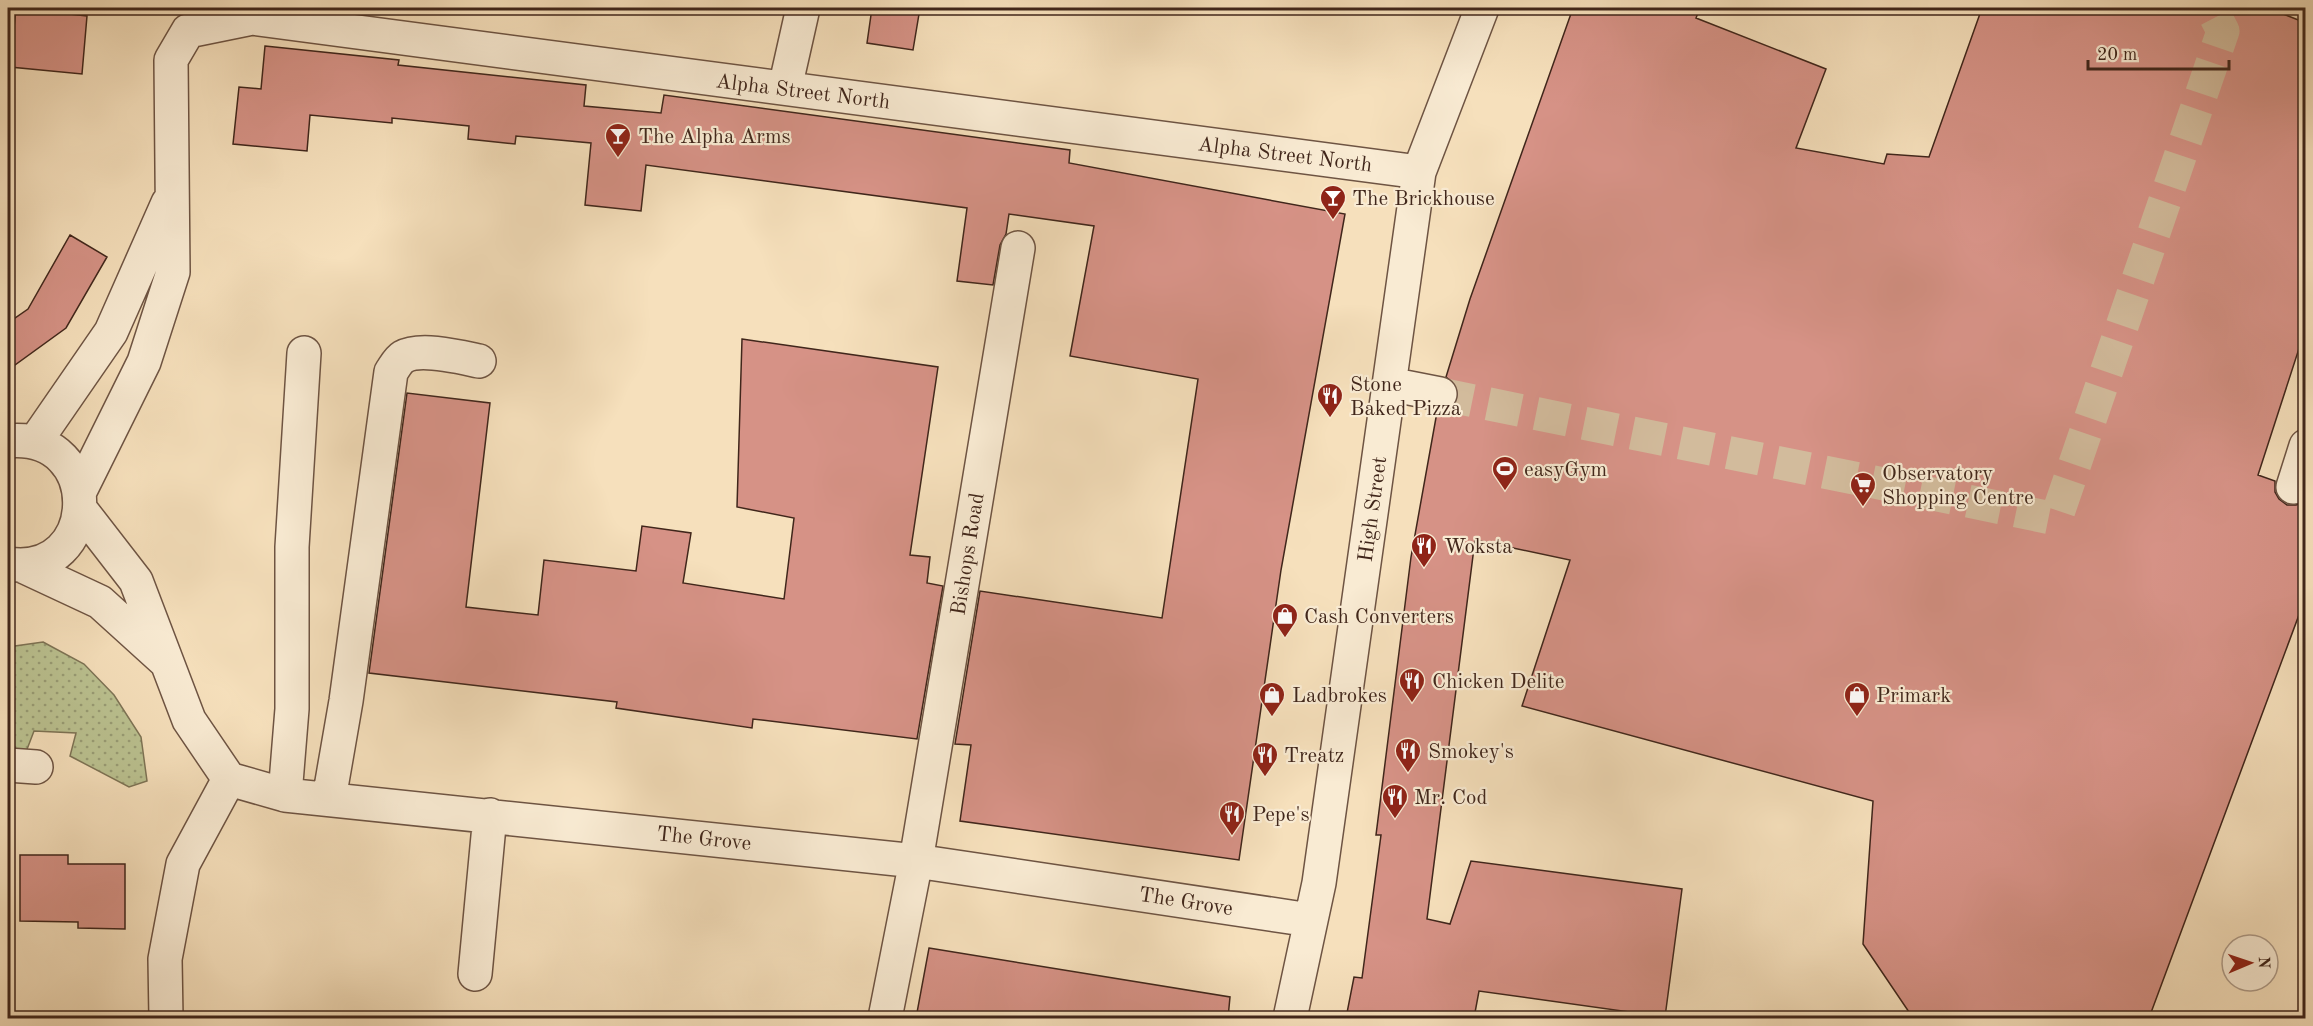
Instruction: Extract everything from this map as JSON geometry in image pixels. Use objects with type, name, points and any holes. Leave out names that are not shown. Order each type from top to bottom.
[{"type":"street","points":[[785,88],[803,8]]},
{"type":"street","name":"High Street","points":[[1290,1018],[1319,883],[1419,172],[1482,8]]},
{"type":"street","name":"Alpha Street North","points":[[174,190],[171,60],[188,31],[252,18],[1419,172]]},
{"type":"street","points":[[166,1018],[165,959],[183,864],[228,779],[189,720],[136,581],[81,500],[72,470],[56,452],[21,442],[111,332],[174,190]]},
{"type":"street","points":[[16,566],[52,557],[72,537],[81,500],[144,362],[173,272],[174,190]]},
{"type":"street","name":"Bishops Road","points":[[885,1018],[916,861],[1018,248]]},
{"type":"street","points":[[285,795],[291,709],[292,547],[304,353]]},
{"type":"street","points":[[329,799],[346,701],[391,372],[402,358],[415,353],[447,355],[479,361]]},
{"type":"street","points":[[1389,384],[1440,394]]},
{"type":"street","points":[[2306,446],[2293,487],[2306,479]]},
{"type":"street","points":[[16,566],[100,602],[168,663]]},
{"type":"street","name":"The Grove","points":[[228,779],[285,795],[916,861],[1310,920]]},
{"type":"street","points":[[475,974],[490,815]]},
{"type":"green space","points":[[43,642],[84,664],[114,695],[141,737],[147,781],[129,787],[70,756],[76,733],[34,731],[26,752],[8,750],[8,647]]},
{"type":"building","points":[[16,8],[87,16],[82,74],[10,67]]},
{"type":"building","points":[[872,8],[920,8],[913,50],[867,43]]},
{"type":"building","name":"Observatory Shopping Centre","points":[[1573,8],[1700,8],[1696,18],[1826,69],[1796,148],[1884,164],[1887,154],[1929,157],[1982,8],[2268,8],[2306,23],[2306,327],[2258,475],[2275,481],[2275,492],[2279,499],[2287,505],[2296,505],[2306,501],[2306,596],[2149,1018],[1913,1018],[1863,944],[1873,801],[1522,706],[1570,560],[1475,540],[1427,919],[1450,924],[1471,861],[1682,889],[1665,1017],[1479,991],[1474,1018],[1346,1018],[1354,977],[1362,978],[1381,835],[1376,835],[1411,557],[1437,412],[1447,411],[1454,407],[1458,398],[1457,387],[1446,377],[1470,299]]},
{"type":"building","points":[[265,46],[399,60],[398,65],[586,85],[584,106],[661,113],[664,95],[1070,150],[1069,163],[1345,214],[1281,570],[1239,860],[960,821],[971,745],[955,744],[980,591],[1162,618],[1198,379],[1070,356],[1094,226],[1009,214],[1006,234],[1000,245],[993,285],[957,281],[967,208],[646,165],[641,211],[585,205],[591,143],[516,136],[515,144],[468,139],[469,126],[392,118],[392,123],[310,115],[307,151],[233,144],[239,87],[261,89]]},
{"type":"building","points":[[70,235],[107,257],[66,328],[8,370],[8,323],[28,309]]},
{"type":"building","points":[[742,339],[938,367],[910,555],[930,557],[927,583],[943,586],[917,739],[753,719],[752,728],[616,708],[617,702],[369,673],[407,393],[490,403],[466,607],[538,615],[544,560],[636,571],[642,526],[691,533],[683,583],[784,599],[794,518],[737,507]]},
{"type":"building","points":[[20,855],[68,855],[68,864],[125,864],[125,929],[78,928],[78,922],[20,921]]},
{"type":"building","points":[[929,948],[1230,997],[1228,1018],[916,1018]]},
{"type":"tunnel","points":[[1440,394],[2056,519],[2223,31],[2211,8]]},
{"type":"place","name":"The Alpha Arms","points":[[618,159]]},
{"type":"place","name":"The Brickhouse","points":[[1333,221]]},
{"type":"place","name":"Stone Baked Pizza","points":[[1330,419]]},
{"type":"place","name":"easyGym","points":[[1505,492]]},
{"type":"place","name":"Observatory Shopping Centre","points":[[1863,508]]},
{"type":"place","name":"Woksta","points":[[1424,569]]},
{"type":"place","name":"Cash Converters","points":[[1285,639]]},
{"type":"place","name":"Chicken Delite","points":[[1412,704]]},
{"type":"place","name":"Ladbrokes","points":[[1272,718]]},
{"type":"place","name":"Primark","points":[[1857,718]]},
{"type":"place","name":"Smokey's","points":[[1408,774]]},
{"type":"place","name":"Treatz","points":[[1265,778]]},
{"type":"place","name":"Mr. Cod","points":[[1395,820]]},
{"type":"place","name":"Pepe's","points":[[1232,837]]}]
